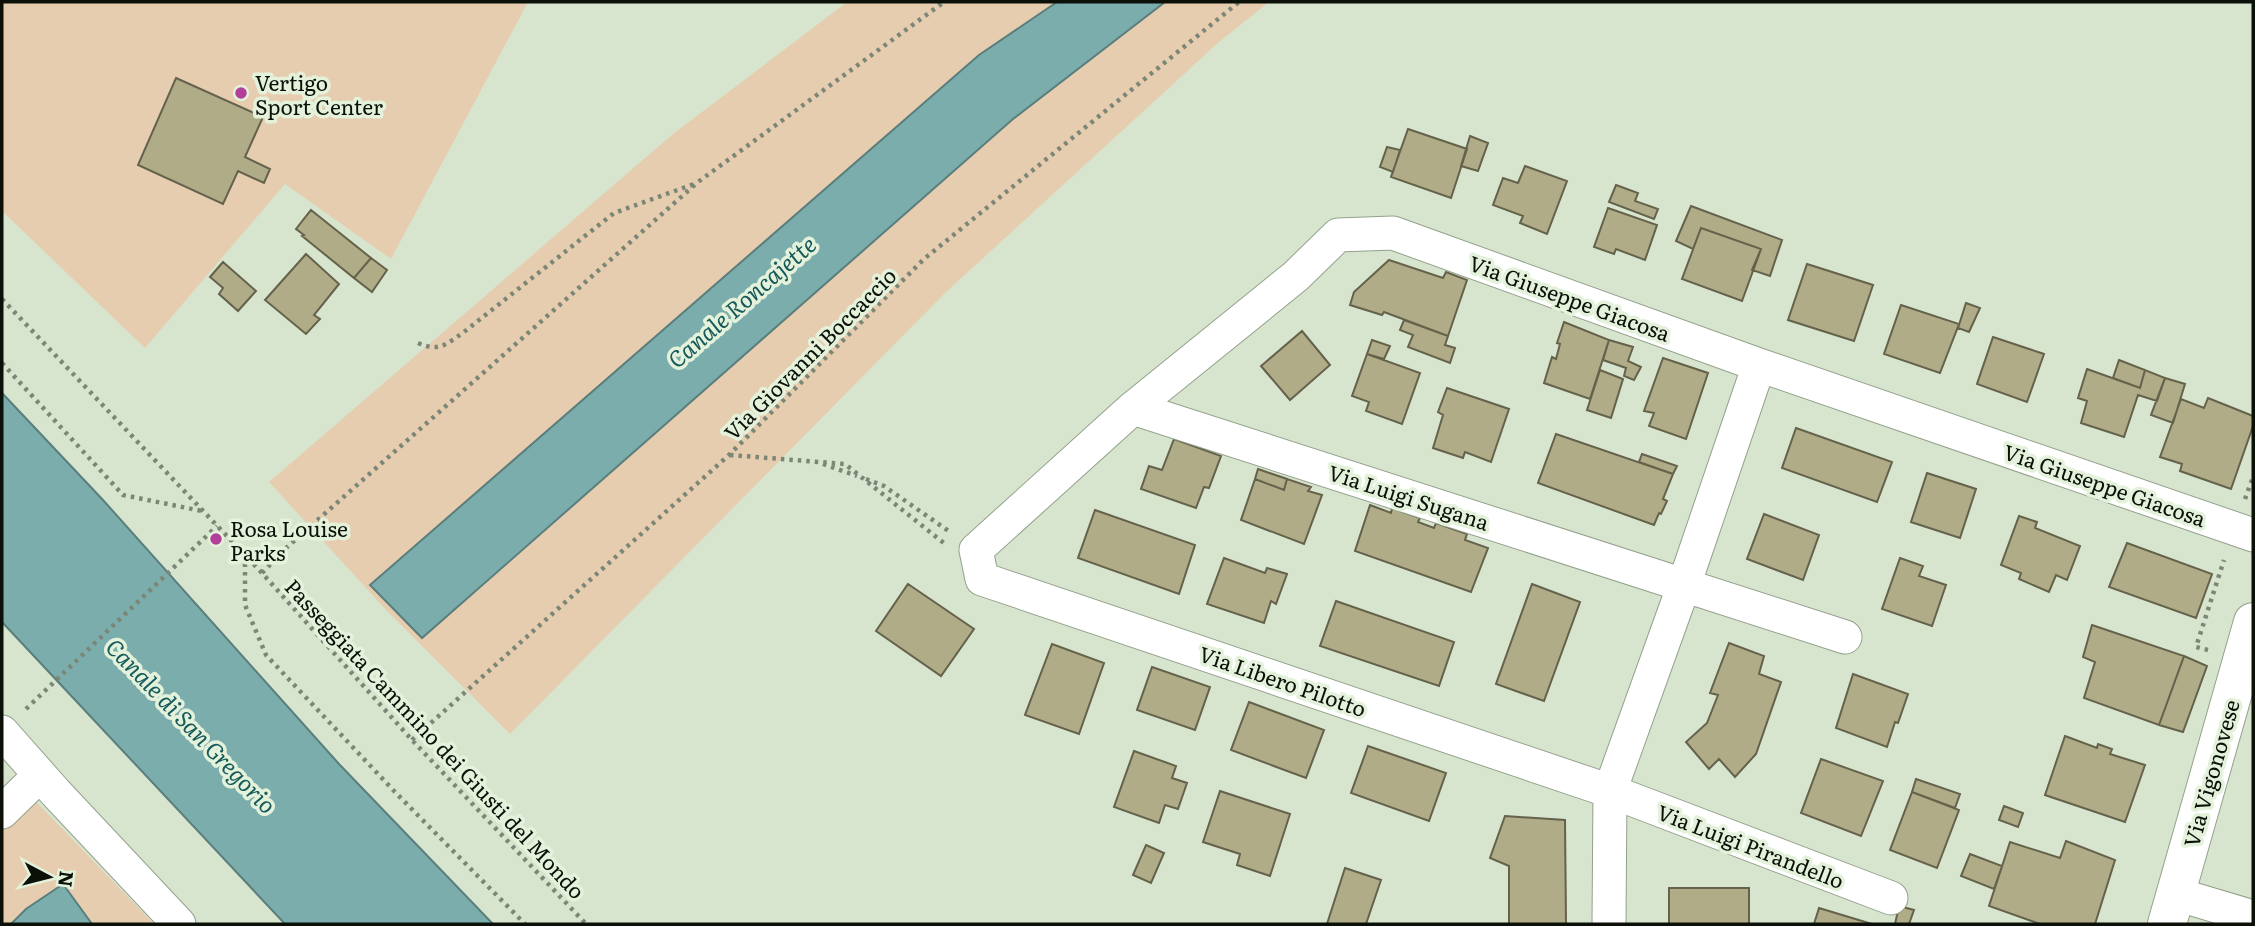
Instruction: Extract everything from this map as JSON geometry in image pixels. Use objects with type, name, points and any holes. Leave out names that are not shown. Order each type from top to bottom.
[{"type":"main road","name":"Via Vigonovese","points":[[2171,909],[2253,622]]},
{"type":"street","name":"Via Giuseppe Giacosa","points":[[976,550],[1133,408],[1296,276],[1338,235],[1393,233],[1759,365],[2244,532]]},
{"type":"street","points":[[1609,924],[1611,792],[1759,365]]},
{"type":"street","name":"Via Luigi Sugana","points":[[1133,408],[1684,585]]},
{"type":"street","name":"Via Libero Pilotto","points":[[976,550],[982,579],[1611,792]]},
{"type":"street","points":[[1684,585],[1844,636]]},
{"type":"street","points":[[12,722],[40,775],[178,924]]},
{"type":"street","points":[[2,812],[40,775]]},
{"type":"street","name":"Via Luigi Pirandello","points":[[1611,792],[1891,898]]},
{"type":"street","points":[[2171,909],[2253,917]]},
{"type":"path","points":[[262,573],[285,549],[698,182],[944,2]]},
{"type":"path","name":"Via Giovanni Boccaccio","points":[[412,740],[729,455],[924,260],[1239,2]]},
{"type":"path","points":[[418,343],[433,349],[443,346],[614,213],[698,182]]},
{"type":"path","name":"Passeggiata Cammino dei Giusti del Mondo","points":[[2,299],[262,573],[412,740],[586,924]]},
{"type":"path","points":[[2,363],[123,495],[203,511]]},
{"type":"path","points":[[729,455],[766,461],[812,461],[884,486],[976,550]]},
{"type":"path","points":[[729,455],[845,464],[950,548],[976,550]]},
{"type":"path","points":[[2242,659],[2196,647],[2244,532],[2253,477]]},
{"type":"path","points":[[12,722],[217,526]]},
{"type":"path","points":[[245,555],[245,605],[266,655],[525,924]]},
{"type":"shaded area","name":"Vertigo Sport Center","points":[[2,2],[528,2],[391,259],[285,184],[145,348],[2,211]]},
{"type":"shaded area","points":[[847,2],[1057,2],[979,55],[370,585],[422,637],[1013,119],[1165,2],[1269,2],[1219,42],[945,293],[510,734],[388,612],[269,482],[673,134]]},
{"type":"shaded area","points":[[22,787],[154,924],[92,924],[63,885],[26,909],[11,924],[2,924],[2,807]]},
{"type":"water","name":"Canale Roncajette","points":[[1057,2],[1165,2],[1013,119],[422,638],[370,585],[979,55]]},
{"type":"water","name":"Canale di San Gregorio","points":[[2,393],[103,500],[339,764],[493,924],[285,924],[2,622]]},
{"type":"water","points":[[63,884],[92,924],[11,924],[26,909]]},
{"type":"building","points":[[176,78],[263,117],[245,157],[270,169],[264,183],[238,171],[223,204],[138,165]]},
{"type":"building","points":[[1408,129],[1467,149],[1451,198],[1391,177]]},
{"type":"building","points":[[1470,136],[1488,143],[1478,171],[1461,166]]},
{"type":"building","points":[[1387,147],[1400,150],[1393,172],[1380,167]]},
{"type":"building","points":[[1525,166],[1567,181],[1547,234],[1520,223],[1523,216],[1493,205],[1503,178],[1518,183]]},
{"type":"building","points":[[1616,185],[1638,193],[1635,201],[1658,209],[1654,219],[1609,202]]},
{"type":"building","points":[[1691,206],[1782,240],[1770,276],[1752,270],[1761,249],[1701,228],[1693,249],[1676,241]]},
{"type":"building","points":[[1608,208],[1657,225],[1645,260],[1616,249],[1614,254],[1594,247]]},
{"type":"building","points":[[311,210],[371,258],[354,278],[296,229]]},
{"type":"building","points":[[1701,228],[1761,249],[1742,301],[1682,279]]},
{"type":"building","points":[[306,254],[339,284],[314,315],[320,319],[306,334],[265,300]]},
{"type":"building","points":[[371,258],[387,270],[372,292],[354,278]]},
{"type":"building","points":[[1389,260],[1443,278],[1446,272],[1467,280],[1448,336],[1384,312],[1382,315],[1350,305],[1354,292]]},
{"type":"building","points":[[223,262],[256,291],[238,311],[219,294],[223,288],[210,277]]},
{"type":"building","points":[[1807,264],[1873,285],[1854,341],[1788,320]]},
{"type":"building","points":[[1966,303],[1980,308],[1969,332],[1958,328]]},
{"type":"building","points":[[1901,305],[1959,324],[1940,373],[1884,354]]},
{"type":"building","points":[[1404,320],[1448,336],[1445,345],[1455,348],[1450,363],[1408,347],[1413,335],[1400,330]]},
{"type":"building","points":[[1564,322],[1609,340],[1590,399],[1544,383],[1552,357],[1556,359],[1560,344],[1557,343]]},
{"type":"building","points":[[1302,331],[1330,365],[1290,400],[1261,366]]},
{"type":"building","points":[[1993,337],[2044,354],[2027,402],[1977,384]]},
{"type":"building","points":[[1372,340],[1390,346],[1384,359],[1367,354]]},
{"type":"building","points":[[1609,340],[1633,347],[1628,361],[1641,367],[1634,380],[1624,376],[1626,368],[1603,360]]},
{"type":"building","points":[[1367,354],[1420,373],[1402,424],[1366,411],[1369,402],[1352,396]]},
{"type":"building","points":[[1663,358],[1708,373],[1686,439],[1649,426],[1654,413],[1644,411]]},
{"type":"building","points":[[2119,360],[2145,370],[2140,388],[2113,378]]},
{"type":"building","points":[[2087,369],[2140,388],[2145,370],[2165,378],[2157,401],[2138,395],[2124,437],[2081,423],[2087,401],[2078,398]]},
{"type":"building","points":[[1600,370],[1623,379],[1611,418],[1587,410]]},
{"type":"building","points":[[2165,378],[2185,384],[2173,423],[2151,415]]},
{"type":"building","points":[[1447,388],[1509,409],[1491,462],[1465,452],[1463,458],[1433,448],[1443,415],[1438,412]]},
{"type":"building","points":[[2208,398],[2253,416],[2253,426],[2231,489],[2180,471],[2182,464],[2160,457],[2181,399],[2204,408]]},
{"type":"building","points":[[1796,428],[1892,462],[1877,502],[1782,468]]},
{"type":"building","points":[[1556,434],[1673,474],[1663,499],[1667,501],[1654,525],[1538,483]]},
{"type":"building","points":[[1174,439],[1221,456],[1209,488],[1204,487],[1196,508],[1141,489],[1149,466],[1162,470]]},
{"type":"building","points":[[1642,454],[1677,466],[1673,474],[1639,462]]},
{"type":"building","points":[[1258,469],[1287,479],[1284,490],[1255,479]]},
{"type":"building","points":[[1927,473],[1976,489],[1960,538],[1911,522]]},
{"type":"building","points":[[1255,479],[1284,490],[1287,479],[1311,487],[1308,491],[1322,495],[1304,544],[1241,520]]},
{"type":"building","points":[[1370,505],[1391,513],[1392,508],[1420,518],[1418,522],[1434,528],[1436,523],[1467,534],[1465,540],[1488,548],[1471,592],[1355,551]]},
{"type":"building","points":[[1095,510],[1195,545],[1179,594],[1078,558]]},
{"type":"building","points":[[1764,514],[1819,535],[1803,580],[1747,559]]},
{"type":"building","points":[[2019,516],[2037,522],[2035,528],[2080,546],[2067,580],[2056,575],[2049,592],[2019,579],[2021,573],[2001,565]]},
{"type":"building","points":[[2127,543],[2212,574],[2196,618],[2109,587]]},
{"type":"building","points":[[1224,558],[1265,573],[1267,568],[1287,574],[1276,604],[1271,601],[1264,623],[1207,604]]},
{"type":"building","points":[[1900,558],[1923,566],[1919,576],[1946,585],[1932,626],[1882,609]]},
{"type":"building","points":[[908,584],[974,629],[941,676],[876,631]]},
{"type":"building","points":[[1532,584],[1580,602],[1544,701],[1496,684]]},
{"type":"building","points":[[1336,601],[1454,642],[1439,686],[1320,646]]},
{"type":"building","points":[[2092,625],[2184,656],[2159,725],[2084,698],[2095,662],[2083,657]]},
{"type":"building","points":[[1729,643],[1764,656],[1759,674],[1781,682],[1756,754],[1735,777],[1719,759],[1709,769],[1686,742],[1707,723],[1718,695],[1710,693]]},
{"type":"building","points":[[1052,644],[1104,663],[1079,734],[1025,715]]},
{"type":"building","points":[[2184,656],[2207,666],[2183,732],[2159,725]]},
{"type":"building","points":[[1152,667],[1210,687],[1195,730],[1137,710]]},
{"type":"building","points":[[1853,674],[1908,694],[1887,747],[1836,728]]},
{"type":"building","points":[[1249,702],[1324,730],[1306,778],[1231,750]]},
{"type":"building","points":[[2065,736],[2097,748],[2098,744],[2112,749],[2110,754],[2145,765],[2125,822],[2045,795]]},
{"type":"building","points":[[1368,746],[1446,773],[1429,821],[1351,793]]},
{"type":"building","points":[[1134,751],[1176,766],[1172,778],[1187,783],[1178,809],[1165,805],[1159,823],[1114,807]]},
{"type":"building","points":[[1821,759],[1883,781],[1861,836],[1801,813]]},
{"type":"building","points":[[1916,779],[1960,794],[1955,808],[1912,792]]},
{"type":"building","points":[[1220,791],[1290,814],[1270,876],[1237,865],[1240,854],[1203,842]]},
{"type":"building","points":[[1912,792],[1959,810],[1937,868],[1890,850]]},
{"type":"building","points":[[2004,806],[2023,813],[2018,827],[1999,820]]},
{"type":"building","points":[[1505,816],[1565,820],[1566,924],[1509,924],[1509,866],[1490,858]]},
{"type":"building","points":[[2066,841],[2115,860],[2095,924],[2040,924],[1989,906],[2010,842],[2060,858]]},
{"type":"building","points":[[1146,845],[1164,853],[1151,883],[1133,875]]},
{"type":"building","points":[[1970,854],[2002,866],[1994,889],[1961,876]]},
{"type":"building","points":[[1345,868],[1381,880],[1366,924],[1327,924]]},
{"type":"building","points":[[1669,888],[1749,888],[1749,924],[1669,924]]},
{"type":"building","points":[[1899,906],[1914,910],[1909,924],[1895,924]]},
{"type":"building","points":[[1819,908],[1872,924],[1814,924]]},
{"type":"place","name":"Vertigo Sport Center","points":[[241,93]]},
{"type":"place","name":"Rosa Louise Parks","points":[[216,539]]}]
